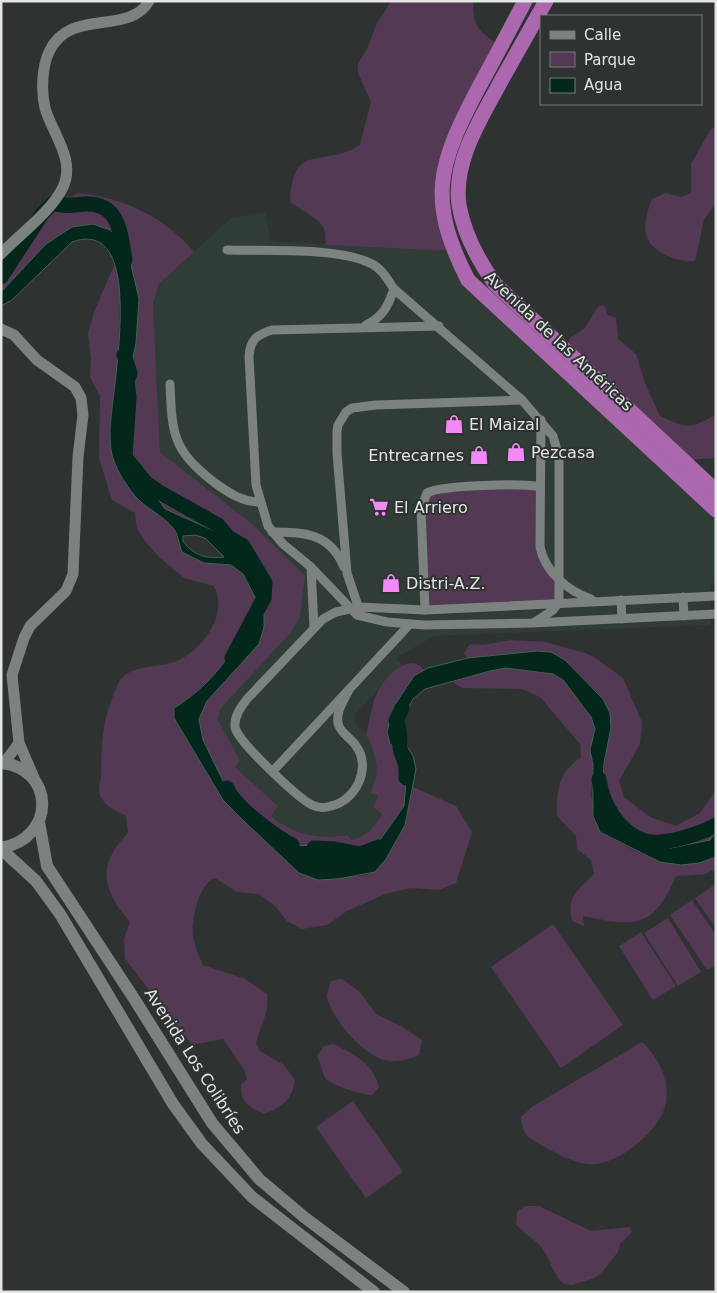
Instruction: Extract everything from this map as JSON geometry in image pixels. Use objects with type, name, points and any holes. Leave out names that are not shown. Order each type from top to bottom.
[{"type":"highway","name":"Avenida de las Américas","points":[[525,1],[454,134],[444,165],[443,212],[457,257],[468,280],[716,510]]},
{"type":"highway","name":"Avenida de las Américas","points":[[546,1],[475,130],[465,154],[460,176],[460,205],[470,243],[495,284],[716,491]]},
{"type":"main road","points":[[3,763],[18,767],[30,775],[38,787]]},
{"type":"main road","name":"Avenida Los Colibríes","points":[[38,787],[42,810],[39,822],[47,866],[133,997],[212,1123],[258,1179],[304,1217],[404,1292]]},
{"type":"main road","points":[[39,822],[24,841],[1,848],[36,881],[60,914],[173,1104],[202,1144],[252,1197],[374,1292]]},
{"type":"street","points":[[1,254],[53,203],[64,186],[67,166],[45,107],[44,69],[49,51],[59,37],[70,29],[125,20],[147,6],[149,1]]},
{"type":"street","points":[[228,250],[346,254],[372,264],[380,270],[394,289],[439,326],[522,400],[541,420],[553,436],[559,457],[559,602],[553,610],[532,623]]},
{"type":"street","points":[[362,326],[378,320],[385,312],[394,289]]},
{"type":"street","points":[[439,326],[362,326],[272,330],[261,333],[249,346],[254,464],[260,502],[272,532],[355,607],[361,617],[410,624],[443,625],[532,623],[716,614]]},
{"type":"street","points":[[1,329],[14,335],[37,360],[74,387],[81,398],[82,415],[78,457],[73,574],[66,591],[30,626],[12,675],[19,743],[38,787]]},
{"type":"street","points":[[170,384],[173,429],[178,445],[188,460],[232,495],[246,501],[260,502]]},
{"type":"street","points":[[355,607],[347,573],[337,453],[338,425],[346,412],[352,408],[376,405],[522,400]]},
{"type":"street","points":[[541,420],[540,546],[542,557],[551,571],[577,593],[596,601]]},
{"type":"street","points":[[443,625],[425,610],[422,508],[427,492],[436,489],[527,484],[540,487]]},
{"type":"street","points":[[272,532],[312,534],[332,549],[347,573]]},
{"type":"street","points":[[311,566],[314,628]]},
{"type":"street","points":[[551,571],[559,602]]},
{"type":"street","points":[[349,690],[339,712],[339,726],[357,746],[362,764],[359,782],[348,798],[330,807],[314,806],[273,771],[238,734],[235,728],[237,714],[247,699],[314,628],[336,612],[355,607],[425,610],[559,602],[716,596]]},
{"type":"street","points":[[684,597],[684,616]]},
{"type":"street","points":[[621,600],[622,619]]},
{"type":"street","points":[[273,771],[410,624]]},
{"type":"street","points":[[3,763],[19,743]]},
{"type":"shaded area","points":[[265,213],[271,241],[456,251],[463,268],[716,510],[716,583],[710,584],[710,625],[434,636],[396,658],[402,665],[354,715],[355,724],[366,735],[376,756],[377,772],[373,789],[378,796],[382,813],[374,828],[363,837],[351,840],[348,835],[331,837],[312,836],[295,832],[283,826],[271,816],[278,806],[235,767],[240,760],[218,720],[251,523],[160,452],[153,304],[159,284],[232,217]]},
{"type":"green space","points":[[394,1],[473,1],[474,17],[479,28],[501,46],[444,165],[456,251],[326,245],[322,225],[290,202],[292,183],[297,170],[303,163],[312,159],[346,152],[360,145],[371,102],[358,73],[358,63],[367,49],[377,23],[390,3]]},
{"type":"green space","points":[[716,127],[716,202],[704,220],[695,261],[678,260],[652,246],[646,232],[646,217],[652,199],[666,193],[681,197],[691,193],[691,164],[711,129]]},
{"type":"green space","points":[[78,193],[110,199],[142,211],[170,229],[194,252],[159,284],[153,304],[160,452],[251,523],[305,576],[300,617],[292,631],[220,709],[218,720],[240,760],[235,767],[278,806],[271,816],[298,832],[317,836],[348,835],[351,840],[370,831],[382,814],[373,807],[378,796],[370,793],[376,778],[376,764],[373,749],[366,735],[375,697],[385,681],[401,666],[413,663],[419,665],[424,670],[414,676],[390,744],[405,757],[407,768],[404,806],[380,840],[360,854],[316,845],[294,846],[275,835],[240,805],[219,773],[203,740],[199,719],[207,701],[259,644],[260,584],[258,572],[252,560],[228,537],[165,509],[128,455],[125,395],[136,343],[139,299],[128,252],[110,230],[46,244],[1,292],[1,254],[53,203]]},
{"type":"green space","points":[[115,263],[120,288],[118,368],[115,392],[135,496],[175,529],[177,539],[204,563],[231,565],[243,574],[257,601],[243,633],[214,675],[189,698],[174,708],[174,718],[223,800],[299,873],[318,880],[368,875],[386,859],[405,825],[413,787],[456,806],[472,832],[456,883],[439,890],[411,888],[388,893],[347,911],[327,925],[302,929],[287,921],[276,907],[259,894],[237,892],[215,878],[205,887],[200,894],[193,920],[194,943],[203,965],[245,979],[267,994],[266,1013],[256,1043],[260,1051],[284,1065],[295,1080],[289,1098],[276,1109],[264,1114],[247,1104],[244,1100],[241,1085],[247,1079],[244,1069],[223,1039],[192,1045],[125,959],[124,939],[130,922],[118,907],[107,882],[108,863],[128,832],[126,816],[108,805],[102,799],[99,791],[102,744],[110,703],[118,684],[128,673],[141,668],[172,663],[189,654],[197,647],[212,629],[218,608],[218,597],[214,586],[184,578],[159,557],[137,528],[135,513],[112,500],[99,458],[100,396],[90,377],[91,359],[88,333],[94,312]]},
{"type":"green space","points":[[604,305],[608,315],[616,318],[618,339],[636,354],[645,383],[660,416],[688,426],[700,423],[716,415],[716,458],[683,460],[566,349],[570,338],[584,329],[598,307]]},
{"type":"green space","points":[[540,487],[540,547],[551,571],[559,602],[425,610],[421,508],[431,490]]},
{"type":"green space","points":[[512,640],[545,642],[585,653],[594,657],[623,678],[642,722],[640,744],[619,781],[624,797],[650,817],[676,826],[700,813],[716,790],[716,832],[710,840],[671,848],[646,842],[627,832],[605,811],[602,797],[606,751],[603,698],[565,660],[537,651],[468,658],[464,653],[470,644],[482,645]]},
{"type":"green space","points":[[505,668],[553,674],[563,680],[591,717],[595,729],[590,750],[593,765],[591,796],[600,832],[642,854],[669,862],[699,862],[716,857],[716,869],[705,874],[676,876],[659,906],[650,915],[640,920],[616,922],[583,916],[584,926],[572,921],[572,900],[578,890],[594,874],[591,860],[577,849],[576,836],[557,816],[557,806],[560,782],[573,763],[581,757],[580,744],[540,697],[522,689],[462,688],[453,682]]},
{"type":"green space","points":[[716,884],[716,928],[695,898]]},
{"type":"green space","points":[[692,900],[716,935],[716,965],[707,970],[670,915]]},
{"type":"green space","points":[[668,918],[701,972],[678,986],[644,933]]},
{"type":"green space","points":[[553,924],[623,1025],[561,1068],[491,967]]},
{"type":"green space","points":[[641,932],[676,986],[653,1000],[619,946]]},
{"type":"green space","points":[[342,979],[360,992],[376,1014],[401,1026],[422,1040],[419,1055],[405,1060],[389,1061],[370,1053],[360,1045],[342,1026],[327,996],[331,981]]},
{"type":"green space","points":[[642,1042],[658,1062],[664,1078],[667,1095],[662,1114],[646,1136],[635,1146],[610,1160],[598,1164],[587,1164],[560,1155],[527,1136],[521,1117],[533,1106]]},
{"type":"green space","points":[[334,1044],[362,1060],[372,1071],[379,1087],[372,1095],[347,1089],[325,1078],[317,1056],[324,1046]]},
{"type":"green space","points":[[353,1101],[403,1172],[366,1198],[316,1127]]},
{"type":"green space","points":[[525,1206],[539,1206],[591,1231],[630,1227],[632,1232],[620,1244],[618,1252],[602,1272],[594,1278],[572,1285],[564,1284],[557,1276],[541,1247],[516,1224],[517,1212]]},
{"type":"water","points":[[93,224],[110,230],[121,240],[128,252],[139,299],[136,343],[125,395],[128,455],[165,509],[228,537],[252,560],[258,572],[264,598],[264,627],[259,644],[207,701],[199,719],[203,740],[226,787],[240,805],[275,835],[294,846],[316,845],[360,854],[380,840],[404,806],[407,768],[405,757],[390,744],[387,732],[394,706],[414,676],[428,668],[468,658],[537,651],[551,652],[565,660],[603,699],[610,713],[611,728],[604,763],[602,797],[605,812],[627,832],[646,842],[671,848],[710,840],[716,832],[716,857],[699,863],[681,865],[660,862],[600,832],[593,816],[593,765],[590,750],[595,729],[591,717],[563,680],[553,674],[506,668],[425,689],[413,699],[399,725],[401,736],[413,756],[416,769],[405,825],[386,859],[375,872],[337,879],[318,880],[299,873],[246,823],[223,800],[174,718],[174,708],[189,698],[214,675],[243,633],[257,601],[243,574],[231,565],[204,563],[182,552],[175,530],[135,496],[115,465],[111,451],[110,434],[120,315],[118,281],[111,255],[96,241],[72,242],[12,300],[1,306],[1,292],[46,244],[72,227]],"holes":[[[195,535],[205,538],[224,557],[206,557],[196,553],[183,541],[183,536]]]},
{"type":"waterway","points":[[1,277],[42,214],[53,203],[96,205],[105,208],[116,221],[122,240],[125,260]]},
{"type":"waterway","points":[[124,355],[130,373],[127,381],[129,397],[125,457],[146,483],[218,525],[228,537],[243,546],[265,583],[264,598],[232,658]]},
{"type":"waterway","points":[[402,708],[396,721],[399,729],[400,748],[405,762],[406,778]]},
{"type":"waterway","points":[[599,779],[604,798],[613,816],[627,831],[645,841],[671,841],[701,832],[716,825]]},
{"type":"waterway","points":[[227,788],[246,812],[265,828],[292,845]]},
{"type":"waterway","points":[[314,848],[335,849],[360,854],[379,847]]},
{"type":"place","name":"El Maizal","points":[[454,424]]},
{"type":"place","name":"Pezcasa","points":[[516,452]]},
{"type":"place","name":"Entrecarnes","points":[[479,455]]},
{"type":"place","name":"El Arriero","points":[[379,507]]},
{"type":"place","name":"Distri-A.Z.","points":[[391,583]]}]
